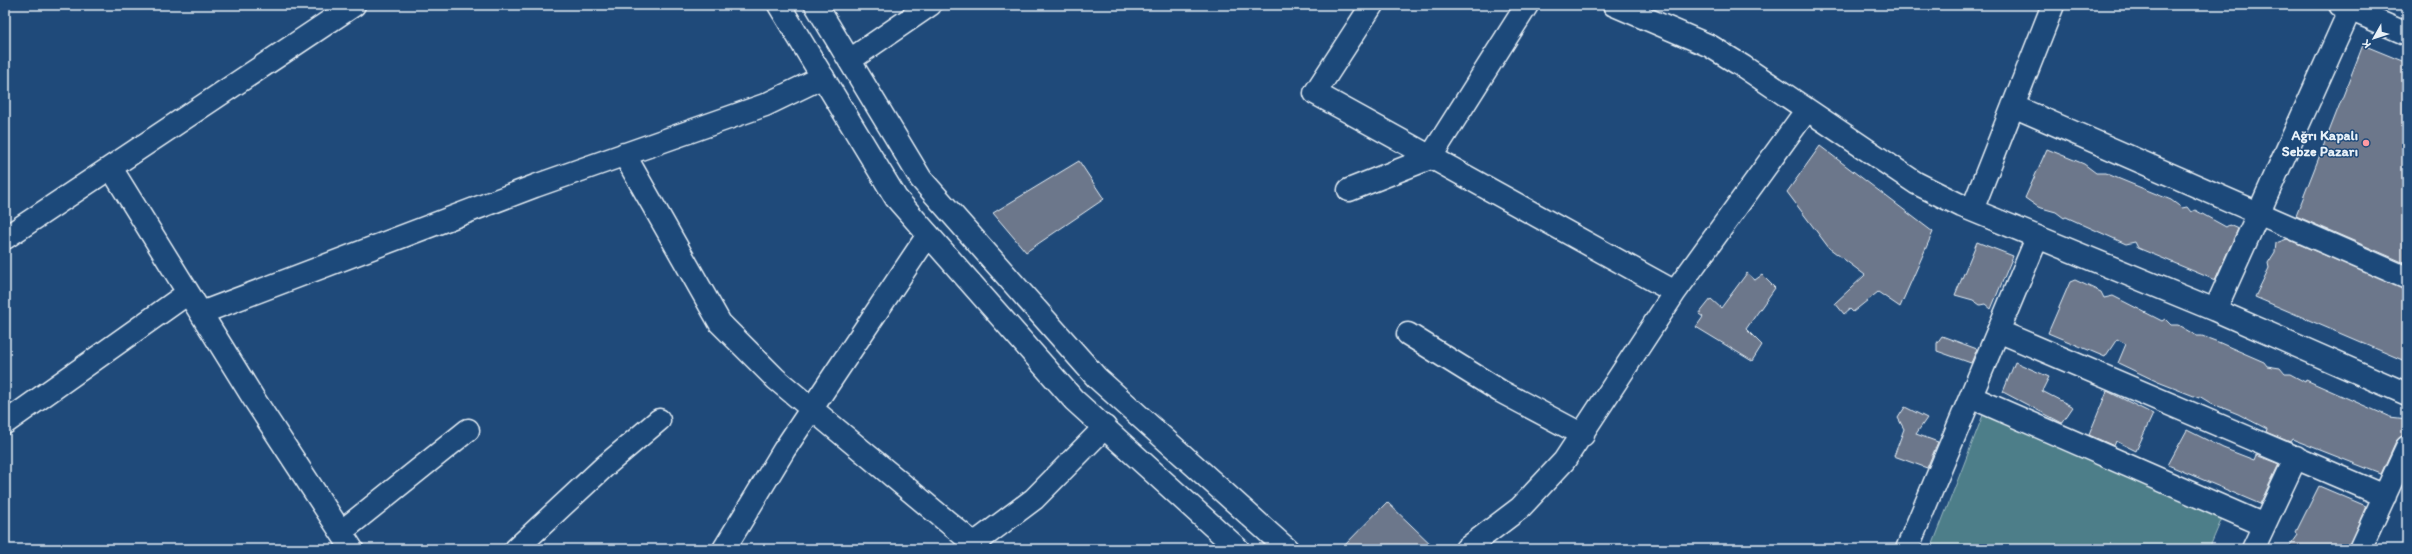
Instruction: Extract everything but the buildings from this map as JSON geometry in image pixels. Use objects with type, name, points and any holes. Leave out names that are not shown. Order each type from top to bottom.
[{"type":"street","points":[[5,238],[354,5]]},
{"type":"street","points":[[779,5],[896,198],[1074,400],[1238,549]]},
{"type":"street","points":[[816,5],[922,179],[1092,372],[1287,549]]},
{"type":"street","points":[[850,60],[930,5]]},
{"type":"street","points":[[1372,5],[1315,93],[1430,158],[1675,292]]},
{"type":"street","points":[[1349,190],[1430,158],[1527,5]]},
{"type":"street","points":[[1614,5],[1710,46],[1744,66],[1806,111],[1916,183],[1972,210],[2037,238],[2214,310],[2407,394]]},
{"type":"street","points":[[1972,210],[2053,5]]},
{"type":"street","points":[[2214,310],[2258,213],[2347,6],[2407,34]]},
{"type":"street","points":[[201,314],[527,189],[765,105],[823,77]]},
{"type":"street","points":[[2013,106],[2407,278]]},
{"type":"street","points":[[1466,549],[1520,508],[1544,486],[1583,435],[1675,292],[1806,111]]},
{"type":"street","points":[[624,154],[720,323],[776,379],[812,408],[973,547],[1034,499],[1105,427]]},
{"type":"street","points":[[111,168],[254,399],[347,541],[468,430]]},
{"type":"street","points":[[724,549],[754,498],[812,408],[887,299],[928,235]]},
{"type":"street","points":[[1907,549],[2037,238]]},
{"type":"street","points":[[5,423],[188,292]]},
{"type":"street","points":[[1998,331],[2385,496]]},
{"type":"street","points":[[1408,334],[1500,391],[1583,435]]},
{"type":"street","points":[[1971,397],[2264,525]]},
{"type":"street","points":[[516,549],[605,466],[659,420]]},
{"type":"street","points":[[2360,549],[2407,447]]},
{"type":"street","points":[[2253,549],[2296,457]]},
{"type":"green space","points":[[1983,415],[2223,516],[2209,549],[1931,549]]},
{"type":"place","name":"Ağrı Kapalı Sebze Pazarı","points":[[2366,143]]}]
